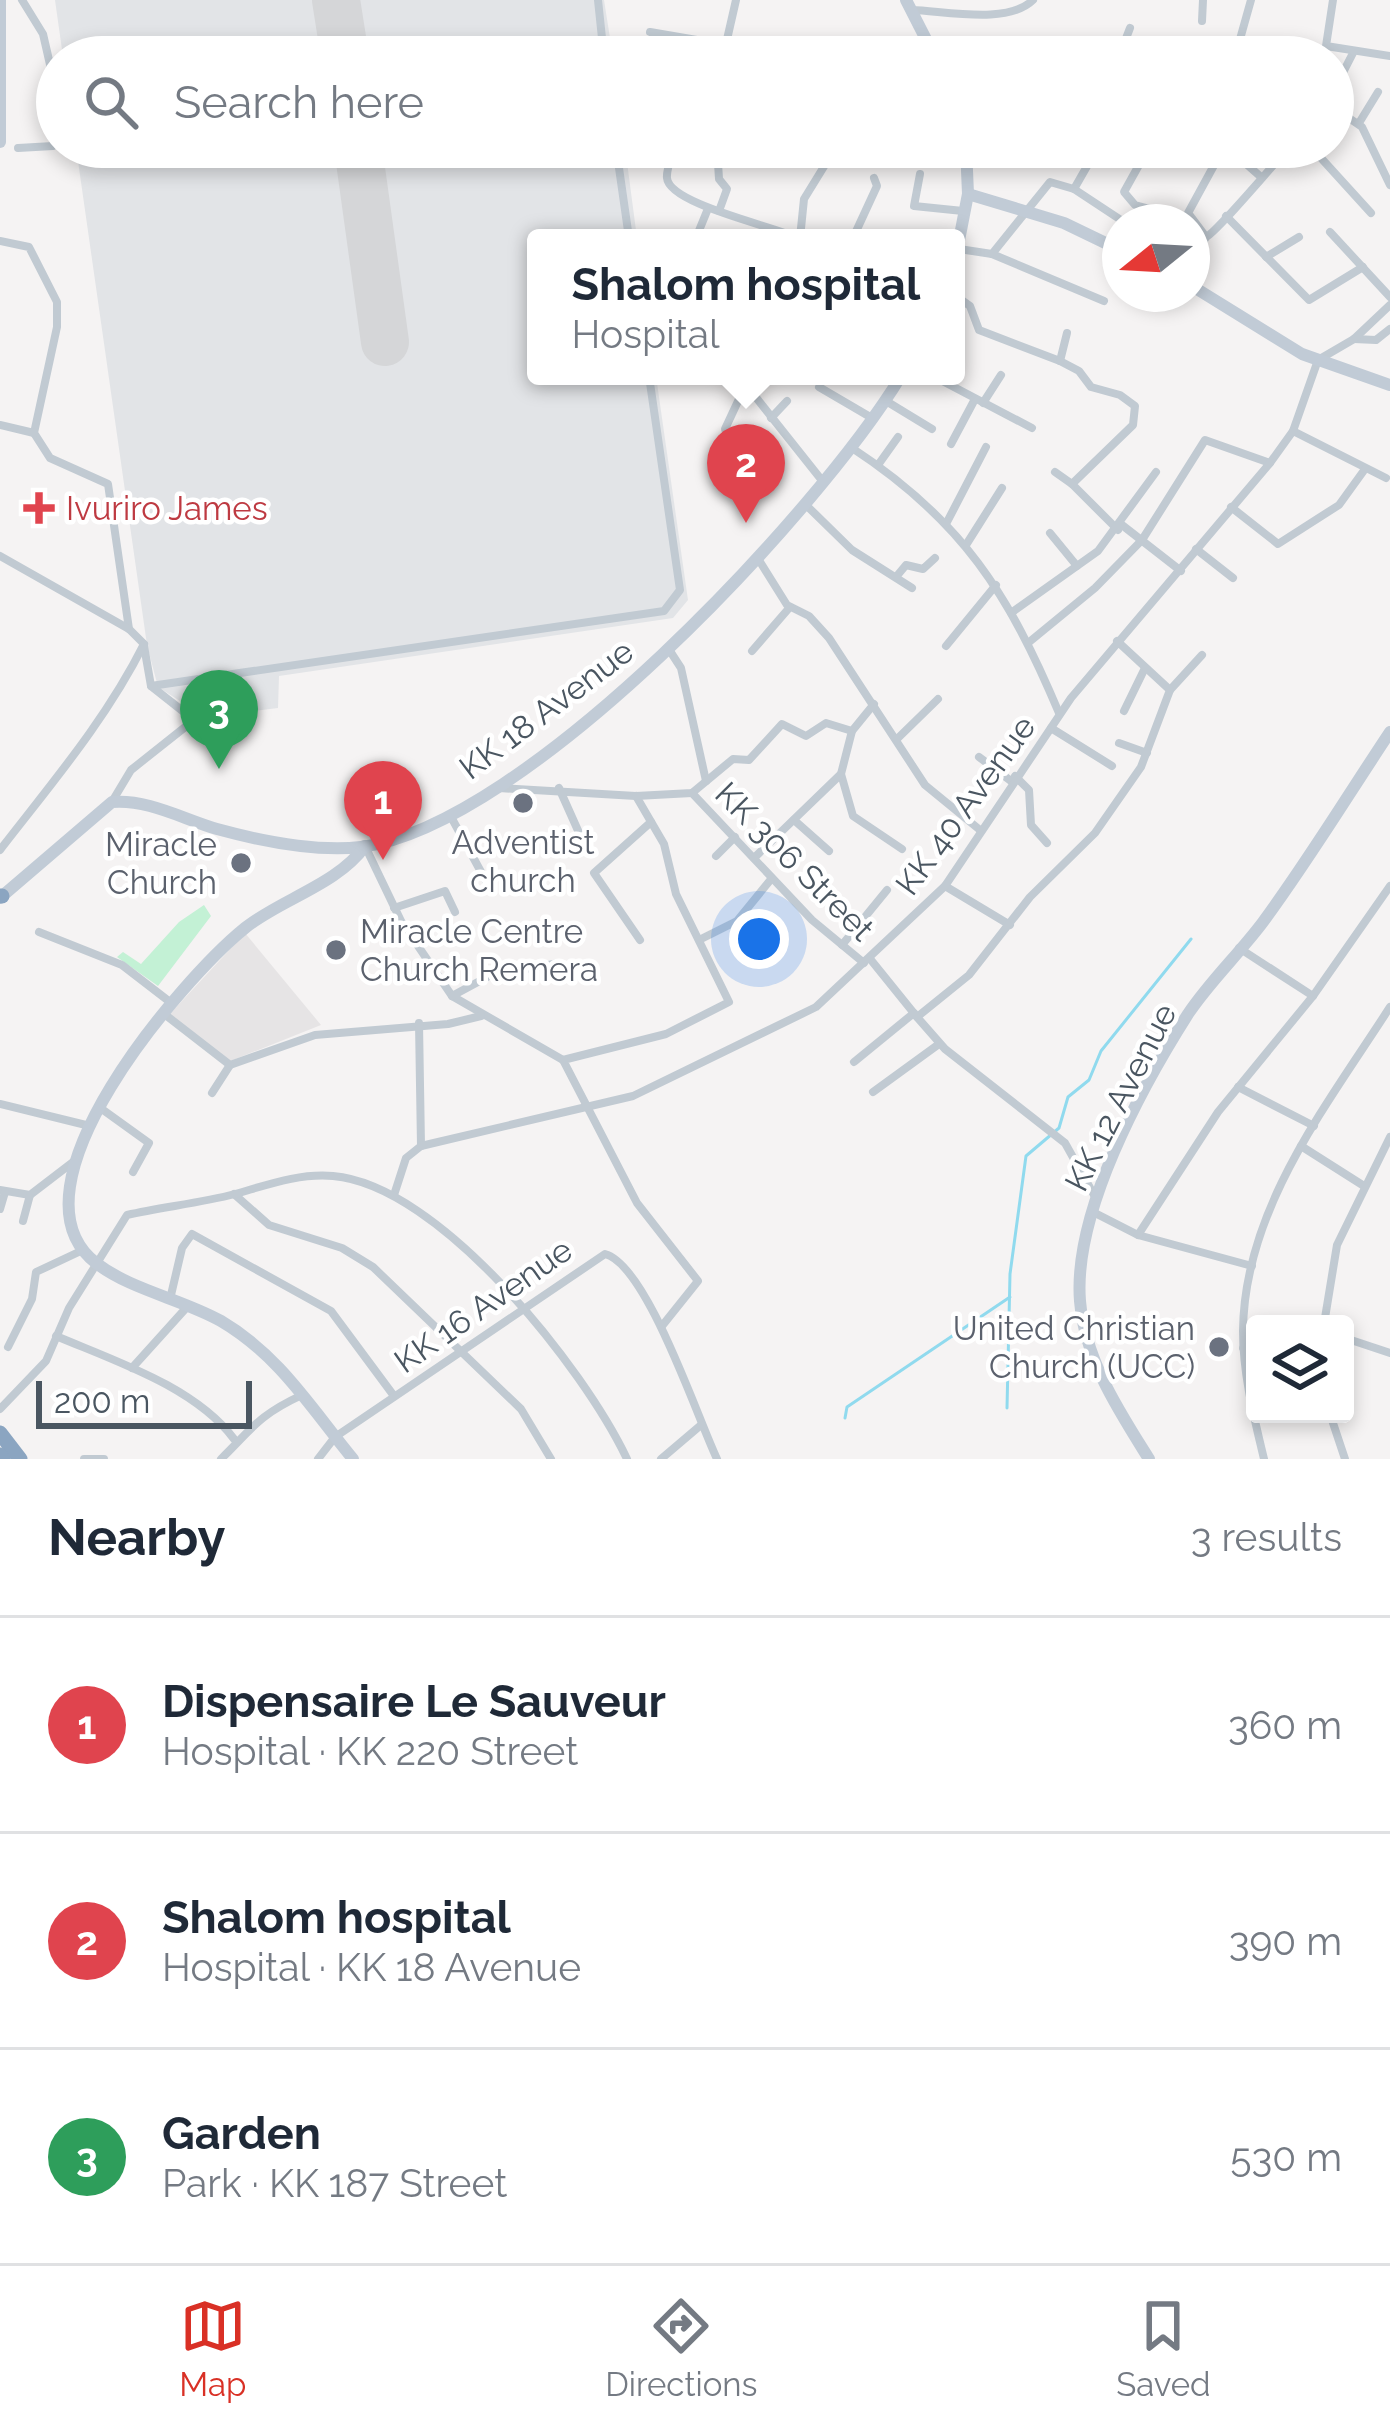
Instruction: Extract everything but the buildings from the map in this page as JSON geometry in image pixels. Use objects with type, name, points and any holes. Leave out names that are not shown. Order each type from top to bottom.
[{"type":"highway","points":[[0,1433],[20,1459]]},
{"type":"main road","points":[[0,0],[0,142]]},
{"type":"main road","points":[[909,5],[924,36]]},
{"type":"main road","points":[[962,229],[967,168]]},
{"type":"main road","points":[[968,194],[1032,211],[1102,239]]},
{"type":"main road","points":[[1210,297],[1318,360],[1390,385]]},
{"type":"main road","name":"KK 18 Avenue","points":[[112,802],[279,842],[365,846],[450,814],[582,724],[668,648],[824,483],[896,385]]},
{"type":"main road","name":"KK 12 Avenue","points":[[1149,1459],[1112,1400],[1090,1351],[1080,1306],[1079,1264],[1094,1195],[1184,1022],[1262,923],[1390,732]]},
{"type":"main road","points":[[4,900],[112,802]]},
{"type":"main road","points":[[352,1459],[304,1394],[249,1339],[171,1295],[97,1263],[70,1230],[67,1208],[78,1158],[99,1107],[166,1007],[248,926],[351,863],[365,846]]},
{"type":"street","points":[[22,0],[43,36]]},
{"type":"street","points":[[598,0],[602,36]]},
{"type":"street","points":[[729,36],[736,0]]},
{"type":"street","points":[[1202,21],[1203,0]]},
{"type":"street","points":[[1240,36],[1251,0]]},
{"type":"street","points":[[1328,36],[1333,0]]},
{"type":"street","points":[[909,5],[979,13],[1028,2]]},
{"type":"street","points":[[1127,36],[1130,28]]},
{"type":"street","points":[[650,32],[676,36]]},
{"type":"street","points":[[1354,53],[1390,56]]},
{"type":"street","points":[[1359,123],[1378,92]]},
{"type":"street","points":[[1354,120],[1390,184]]},
{"type":"street","points":[[19,148],[36,147]]},
{"type":"street","points":[[619,168],[627,229]]},
{"type":"street","points":[[671,168],[668,185],[706,211],[771,229]]},
{"type":"street","points":[[718,168],[727,189],[718,211]]},
{"type":"street","points":[[799,229],[804,199],[823,168]]},
{"type":"street","points":[[1074,189],[1086,168]]},
{"type":"street","points":[[1134,204],[1125,186],[1136,168]]},
{"type":"street","points":[[1191,204],[1213,168]]},
{"type":"street","points":[[1250,168],[1261,177]]},
{"type":"street","points":[[1210,236],[1270,168]]},
{"type":"street","points":[[1330,168],[1371,213]]},
{"type":"street","points":[[920,174],[914,206],[965,212]]},
{"type":"street","points":[[857,229],[877,186],[874,178]]},
{"type":"street","points":[[992,254],[1032,211],[1050,182],[1074,189],[1102,207]]},
{"type":"street","points":[[699,229],[706,211]]},
{"type":"street","points":[[1226,216],[1309,300],[1363,268]]},
{"type":"street","points":[[1318,360],[1354,339],[1390,301],[1330,232]]},
{"type":"street","points":[[1267,257],[1299,237]]},
{"type":"street","points":[[0,241],[29,247],[56,302],[57,327],[34,433]]},
{"type":"street","points":[[965,253],[992,254],[1102,301]]},
{"type":"street","points":[[965,302],[979,330],[1060,361],[1079,371],[1090,387],[1120,394],[1135,406],[1133,425],[1072,484]]},
{"type":"street","points":[[1354,339],[1376,340],[1390,329]]},
{"type":"street","points":[[1060,361],[1067,333]]},
{"type":"street","name":"KK 40 Avenue","points":[[421,1146],[590,1111],[634,1096],[809,1011],[867,962],[945,886],[1060,714],[1270,463],[1293,431],[1318,360]]},
{"type":"street","points":[[951,444],[1001,375]]},
{"type":"street","points":[[152,686],[664,611],[680,590],[650,385]]},
{"type":"street","points":[[739,466],[724,429],[741,385]]},
{"type":"street","points":[[747,385],[824,483]]},
{"type":"street","points":[[950,385],[1032,428]]},
{"type":"street","points":[[819,387],[874,419]]},
{"type":"street","points":[[771,418],[787,401]]},
{"type":"street","points":[[886,401],[932,429]]},
{"type":"street","points":[[0,425],[34,433],[50,458],[108,484],[127,588],[129,629]]},
{"type":"street","points":[[1293,431],[1386,478]]},
{"type":"street","points":[[878,465],[898,437]]},
{"type":"street","points":[[1028,643],[1095,588],[1142,541],[1205,440],[1270,463]]},
{"type":"street","points":[[946,524],[986,447]]},
{"type":"street","points":[[853,448],[966,545],[996,585],[1060,714]]},
{"type":"street","points":[[1232,507],[1278,544],[1340,505],[1365,469]]},
{"type":"street","points":[[1054,472],[1181,571]]},
{"type":"street","points":[[1011,613],[1077,566],[1120,527],[1156,472]]},
{"type":"street","points":[[966,545],[1001,488]]},
{"type":"street","points":[[805,504],[852,550],[912,588]]},
{"type":"street","points":[[1050,533],[1077,566]]},
{"type":"street","points":[[1196,549],[1233,578]]},
{"type":"street","points":[[0,556],[129,629],[144,644],[152,686],[194,720],[131,770],[112,802]]},
{"type":"street","points":[[756,557],[790,607],[821,627],[931,792],[980,830]]},
{"type":"street","points":[[896,577],[906,565],[920,569],[935,558]]},
{"type":"street","points":[[946,646],[996,585]]},
{"type":"street","points":[[752,651],[790,607]]},
{"type":"street","points":[[1117,641],[1170,690]]},
{"type":"street","points":[[0,850],[16,822],[103,717],[144,644]]},
{"type":"street","points":[[668,648],[681,668],[706,781]]},
{"type":"street","points":[[854,1062],[969,975],[1095,833],[1147,753],[1170,690],[1202,655]]},
{"type":"street","points":[[1124,711],[1144,670]]},
{"type":"street","points":[[897,739],[938,699]]},
{"type":"street","points":[[874,704],[852,730],[841,774],[855,819],[902,849]]},
{"type":"street","points":[[492,788],[558,788],[636,796],[692,793],[733,759],[748,760],[782,724],[806,736],[826,723],[852,730]]},
{"type":"street","points":[[1051,728],[1112,766]]},
{"type":"street","points":[[1119,743],[1147,753]]},
{"type":"street","points":[[979,757],[1029,790],[1031,825],[1047,843]]},
{"type":"street","points":[[754,858],[841,774]]},
{"type":"street","points":[[558,788],[580,835]]},
{"type":"street","name":"KK 306 Street","points":[[692,793],[772,878],[842,945],[867,962],[939,1044],[1065,1143],[1094,1195]]},
{"type":"street","points":[[563,1060],[666,1034],[728,1005],[636,796]]},
{"type":"street","points":[[450,814],[486,881]]},
{"type":"street","points":[[794,820],[829,851]]},
{"type":"street","points":[[640,940],[595,872],[651,822]]},
{"type":"street","points":[[716,856],[735,837]]},
{"type":"street","points":[[365,846],[394,908],[452,996],[563,1060],[637,1203],[698,1281],[662,1327]]},
{"type":"street","points":[[699,940],[736,921],[772,878]]},
{"type":"street","points":[[945,886],[1010,925]]},
{"type":"street","points":[[1138,1235],[1238,1087],[1313,996],[1390,886]]},
{"type":"street","points":[[842,945],[887,890]]},
{"type":"street","points":[[394,908],[445,891],[455,912]]},
{"type":"street","points":[[39,932],[122,965],[230,1065]]},
{"type":"street","points":[[1239,948],[1313,996]]},
{"type":"street","points":[[452,996],[488,976],[559,963]]},
{"type":"street","points":[[1264,1459],[1243,1348],[1252,1266],[1273,1203],[1301,1146],[1390,1007]]},
{"type":"street","points":[[212,1093],[230,1065],[315,1035],[481,1016]]},
{"type":"street","points":[[394,1196],[406,1157],[421,1146],[419,1023]]},
{"type":"street","points":[[873,1092],[939,1044]]},
{"type":"street","points":[[1238,1087],[1314,1126]]},
{"type":"street","points":[[0,1105],[92,1126]]},
{"type":"street","points":[[99,1107],[149,1143],[133,1172]]},
{"type":"street","points":[[1325,1315],[1333,1259],[1390,1137]]},
{"type":"street","points":[[1301,1146],[1364,1186]]},
{"type":"street","points":[[23,1221],[30,1195],[78,1158]]},
{"type":"street","points":[[0,1409],[38,1372],[127,1215],[313,1175],[350,1178],[394,1196],[448,1229],[485,1264],[604,1413],[627,1459]]},
{"type":"street","points":[[0,1209],[2,1191],[30,1195]]},
{"type":"street","points":[[234,1194],[269,1225],[357,1255],[521,1409],[551,1459]]},
{"type":"street","points":[[1091,1211],[1138,1235],[1252,1266]]},
{"type":"street","points":[[171,1295],[182,1248],[193,1234],[331,1311],[394,1396]]},
{"type":"street","points":[[8,1347],[32,1300],[36,1272],[83,1250]]},
{"type":"street","name":"KK 16 Avenue","points":[[318,1459],[334,1437],[462,1355],[598,1255],[612,1254],[662,1327],[717,1459]]},
{"type":"street","points":[[132,1368],[189,1304]]},
{"type":"street","points":[[56,1336],[132,1368],[203,1409],[234,1439]]},
{"type":"street","points":[[1354,1340],[1389,1349]]},
{"type":"street","points":[[221,1459],[234,1439],[273,1409],[304,1394]]},
{"type":"street","points":[[1333,1423],[1345,1459]]},
{"type":"street","points":[[661,1459],[701,1425]]},
{"type":"street","points":[[84,1459],[104,1459]]},
{"type":"shaded area","points":[[55,0],[604,0],[610,36],[60,36]]},
{"type":"shaded area","points":[[79,168],[628,168],[636,229],[527,229],[527,385],[657,385],[688,600],[673,618],[279,676],[278,708],[205,717],[158,687],[147,645]]},
{"type":"shaded area","points":[[245,933],[321,1025],[228,1062],[168,1016]]},
{"type":"green space","points":[[204,905],[211,916],[158,986],[117,957],[123,952],[141,964],[179,922]]},
{"type":"waterway","points":[[1007,1408],[1010,1274],[1026,1156],[1059,1128],[1068,1097],[1089,1080],[1101,1051],[1191,939]]},
{"type":"waterway","points":[[845,1418],[847,1407],[1010,1297]]},
{"type":"runway","points":[[336,0],[342,36]]},
{"type":"runway","points":[[361,168],[385,342]]},
{"type":"place","name":"Ivuriro James","points":[[39,508]]},
{"type":"place","name":"Shalom hospital","points":[[746,523]]},
{"type":"place","name":"Garden","points":[[219,769]]},
{"type":"place","name":"Adventist church","points":[[523,803]]},
{"type":"place","name":"Dispensaire Le Sauveur","points":[[383,860]]},
{"type":"place","name":"Miracle Church","points":[[241,863]]},
{"type":"place","name":"Miracle Centre Church Remera","points":[[336,950]]},
{"type":"place","name":"United Christian Church (UCC)","points":[[1219,1347]]}]
